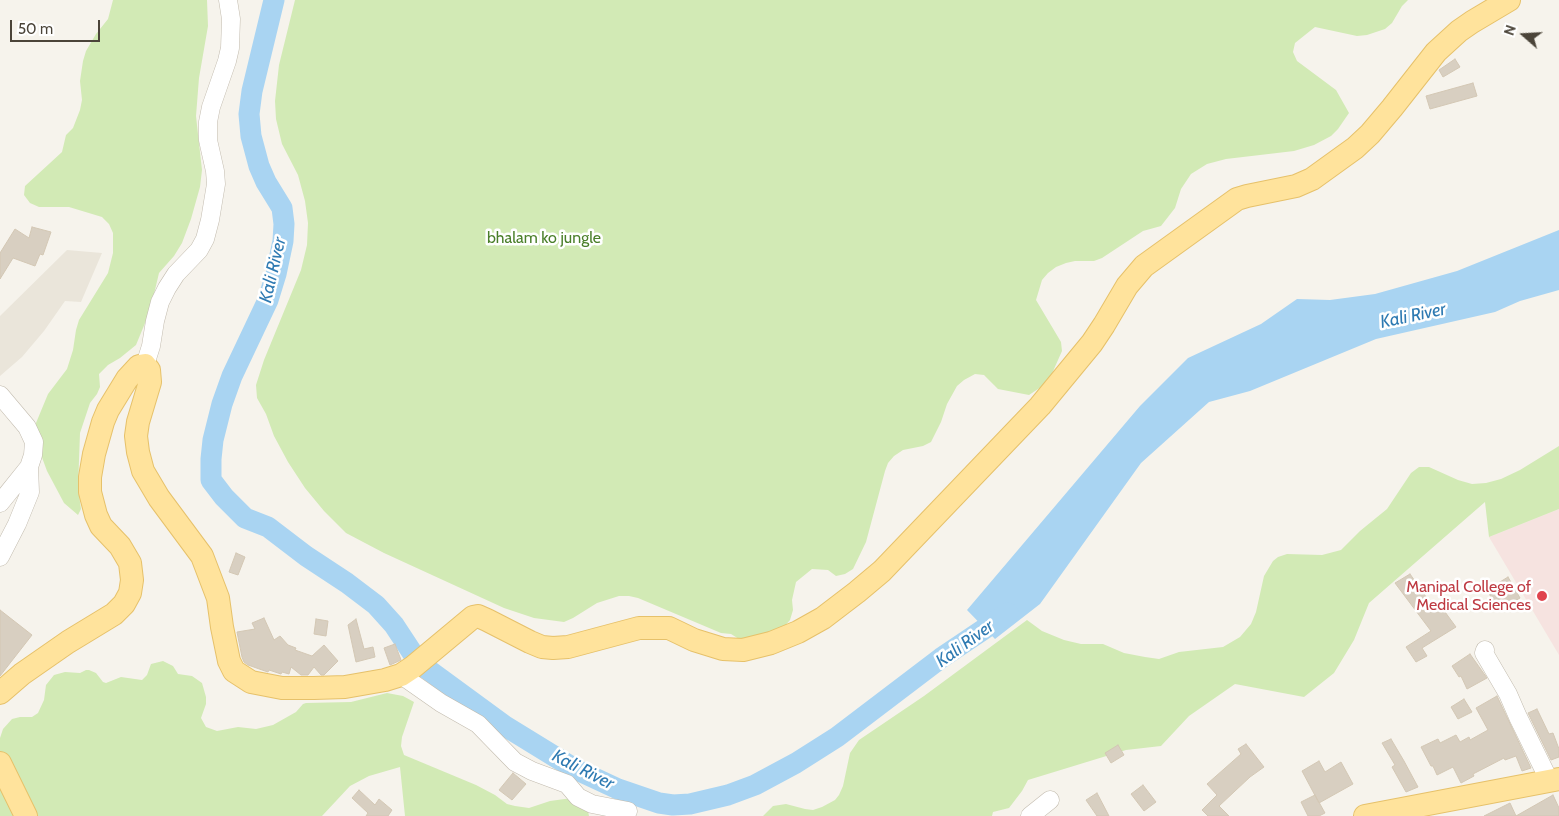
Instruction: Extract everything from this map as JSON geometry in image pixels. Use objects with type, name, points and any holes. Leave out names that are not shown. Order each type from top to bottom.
[{"type":"main road","points":[[0,693],[22,674],[68,642],[114,614],[124,604],[130,593],[132,580],[130,563],[120,546],[101,526],[90,492],[90,477],[94,454],[108,410],[126,379],[140,366],[145,365],[149,370],[150,382],[138,422],[136,436],[138,452],[144,472],[158,498],[202,556],[218,598],[230,661],[234,671],[251,682],[282,688],[345,687],[385,680],[407,671],[473,618],[482,617],[530,642],[542,647],[553,648],[639,628],[654,627],[668,628],[694,640],[723,649],[743,650],[783,639],[813,624],[882,571],[1040,406],[1092,343],[1127,286],[1144,266],[1237,200],[1247,196],[1296,186],[1312,178],[1355,148],[1370,134],[1392,108],[1440,47],[1472,22],[1509,0]]},
{"type":"main road","points":[[0,763],[26,816]]},
{"type":"main road","points":[[1365,816],[1554,779]]},
{"type":"street","points":[[145,365],[152,346],[155,321],[160,302],[176,274],[199,250],[205,239],[214,203],[216,184],[208,140],[208,122],[230,48],[231,19],[228,0]]},
{"type":"street","points":[[0,395],[27,427],[34,442],[33,455],[29,467],[0,503]]},
{"type":"street","points":[[0,557],[30,492],[29,467]]},
{"type":"street","points":[[1485,650],[1484,653],[1508,694],[1518,717],[1554,779]]},
{"type":"street","points":[[407,671],[442,703],[478,724],[515,762],[532,771],[566,784],[578,797],[592,804],[628,811]]},
{"type":"street","points":[[1030,816],[1050,800]]},
{"type":"shaded area","points":[[67,250],[102,253],[81,302],[65,301],[44,331],[22,357],[0,376],[0,316]]},
{"type":"shaded area","name":"Manipal College of Medical Sciences","points":[[1559,509],[1559,655],[1489,537]]},
{"type":"green space","points":[[113,0],[207,0],[208,26],[199,78],[196,116],[202,170],[200,187],[182,243],[174,256],[159,273],[150,311],[136,345],[108,365],[99,374],[100,387],[90,403],[80,433],[78,488],[81,509],[78,515],[64,503],[47,471],[33,433],[48,394],[67,369],[79,320],[108,273],[113,253],[113,233],[109,224],[102,217],[69,207],[39,207],[30,203],[24,195],[25,186],[62,152],[66,135],[73,128],[82,100],[80,81],[86,51],[108,19]]},
{"type":"green space","name":"bhalam ko jungle","points":[[295,0],[1408,0],[1392,23],[1385,29],[1357,36],[1315,27],[1295,43],[1293,52],[1297,61],[1336,90],[1349,113],[1331,136],[1314,145],[1294,151],[1226,159],[1207,164],[1191,174],[1181,189],[1175,208],[1161,226],[1143,231],[1102,258],[1094,261],[1066,263],[1048,273],[1042,280],[1036,300],[1061,342],[1062,351],[1050,378],[1044,385],[1029,395],[998,389],[984,375],[975,374],[964,380],[957,386],[947,404],[931,442],[923,446],[903,450],[888,463],[866,542],[853,569],[845,574],[836,576],[828,570],[812,569],[796,582],[792,600],[793,610],[790,620],[784,627],[758,639],[739,639],[731,634],[721,633],[638,598],[629,596],[619,596],[597,603],[564,622],[534,618],[504,608],[384,553],[346,533],[305,488],[274,436],[266,414],[257,398],[256,385],[264,360],[301,270],[307,245],[308,223],[305,201],[298,175],[282,144],[276,119],[275,101],[279,65]]},
{"type":"green space","points":[[1559,446],[1559,509],[1489,537],[1485,502],[1369,603],[1354,640],[1334,673],[1304,697],[1235,684],[1189,716],[1161,746],[1126,750],[1028,780],[1009,808],[993,812],[992,816],[763,816],[773,806],[786,804],[813,810],[835,800],[843,786],[850,753],[859,740],[924,696],[1027,620],[1042,631],[1064,640],[1081,644],[1103,644],[1124,653],[1159,659],[1179,652],[1223,647],[1240,637],[1251,624],[1256,612],[1264,576],[1273,561],[1287,554],[1322,555],[1341,550],[1360,531],[1387,509],[1411,473],[1419,467],[1429,467],[1472,484],[1486,483],[1501,479],[1520,470]]},
{"type":"green space","points":[[163,661],[173,666],[178,674],[192,676],[202,683],[206,704],[201,718],[206,727],[217,731],[238,727],[256,729],[273,725],[296,712],[306,703],[351,702],[387,693],[403,696],[414,702],[402,737],[401,746],[404,755],[476,785],[507,804],[529,808],[550,801],[572,798],[588,811],[589,816],[405,816],[400,767],[369,776],[350,786],[322,816],[0,816],[0,738],[3,729],[12,719],[32,717],[38,713],[44,700],[46,685],[54,675],[65,672],[80,673],[89,670],[96,673],[106,683],[121,677],[142,680],[147,675],[151,664]]},
{"type":"water","points":[[1559,230],[1559,290],[1520,301],[1495,312],[1376,339],[1250,391],[1209,402],[1141,463],[1040,604],[995,639],[967,610],[1140,406],[1188,358],[1261,324],[1297,299],[1330,300],[1375,294],[1457,271]]},
{"type":"building","points":[[1455,59],[1460,67],[1443,77],[1439,70]]},
{"type":"building","points":[[1473,83],[1477,96],[1430,109],[1426,96]]},
{"type":"building","points":[[32,227],[51,232],[43,255],[40,254],[35,266],[13,258],[0,279],[0,253],[15,229],[29,238]]},
{"type":"building","points":[[236,553],[245,557],[238,575],[229,572]]},
{"type":"building","points":[[1410,574],[1431,604],[1437,601],[1456,627],[1422,648],[1427,656],[1416,662],[1406,647],[1431,631],[1395,583]]},
{"type":"building","points":[[1508,577],[1520,598],[1499,611],[1487,590]]},
{"type":"building","points":[[0,610],[32,635],[0,676]]},
{"type":"building","points":[[264,618],[274,640],[280,636],[288,645],[296,648],[295,650],[312,656],[324,645],[338,661],[324,675],[321,675],[314,667],[308,675],[301,675],[291,667],[289,674],[282,672],[281,674],[248,665],[242,657],[237,632],[255,629],[252,623]]},
{"type":"building","points":[[316,619],[328,621],[326,636],[314,634]]},
{"type":"building","points":[[356,619],[364,649],[373,647],[375,657],[356,662],[348,625]]},
{"type":"building","points":[[395,644],[401,660],[390,665],[384,648]]},
{"type":"building","points":[[1470,654],[1487,678],[1467,689],[1461,676],[1459,677],[1452,666]]},
{"type":"building","points":[[1497,696],[1531,768],[1522,771],[1516,756],[1505,760],[1504,758],[1473,774],[1474,776],[1461,783],[1453,767],[1437,775],[1421,747],[1438,739],[1440,743],[1456,735],[1460,742],[1469,737],[1470,740],[1488,730],[1476,708]]},
{"type":"building","points":[[1464,699],[1472,712],[1458,719],[1451,707]]},
{"type":"building","points":[[1537,709],[1549,734],[1553,733],[1559,749],[1559,757],[1551,760],[1528,713]]},
{"type":"building","points":[[1391,739],[1418,787],[1406,792],[1392,767],[1395,765],[1382,743]]},
{"type":"building","points":[[1246,744],[1264,767],[1250,777],[1219,806],[1229,816],[1208,816],[1202,810],[1217,795],[1207,784],[1241,754],[1238,749]]},
{"type":"building","points":[[1118,745],[1124,755],[1111,763],[1105,753]]},
{"type":"building","points":[[1319,761],[1325,772],[1341,762],[1353,784],[1319,803],[1302,771]]},
{"type":"building","points":[[513,773],[526,784],[512,800],[499,790]]},
{"type":"building","points":[[1143,785],[1156,802],[1144,811],[1131,794]]},
{"type":"building","points":[[359,790],[375,805],[379,799],[392,810],[388,816],[366,816],[368,813],[352,798]]},
{"type":"building","points":[[1097,793],[1109,816],[1097,816],[1086,800]]},
{"type":"building","points":[[1315,795],[1325,813],[1319,816],[1308,816],[1301,802]]},
{"type":"building","points":[[1553,795],[1559,808],[1559,816],[1516,816]]},
{"type":"building","points":[[1510,803],[1516,816],[1484,816]]},
{"type":"waterway","name":"Kali River","points":[[274,0],[252,91],[249,114],[251,136],[259,166],[266,182],[282,208],[284,224],[283,241],[268,300],[232,376],[222,404],[213,440],[211,459],[211,480],[224,497],[245,518],[268,527],[376,605],[394,625],[419,663],[505,726],[575,769],[618,789],[659,803],[673,805],[690,804],[728,795],[755,785],[796,763],[837,737],[941,658],[1008,613]]},
{"type":"place","name":"Manipal College of Medical Sciences","points":[[1542,596]]}]
